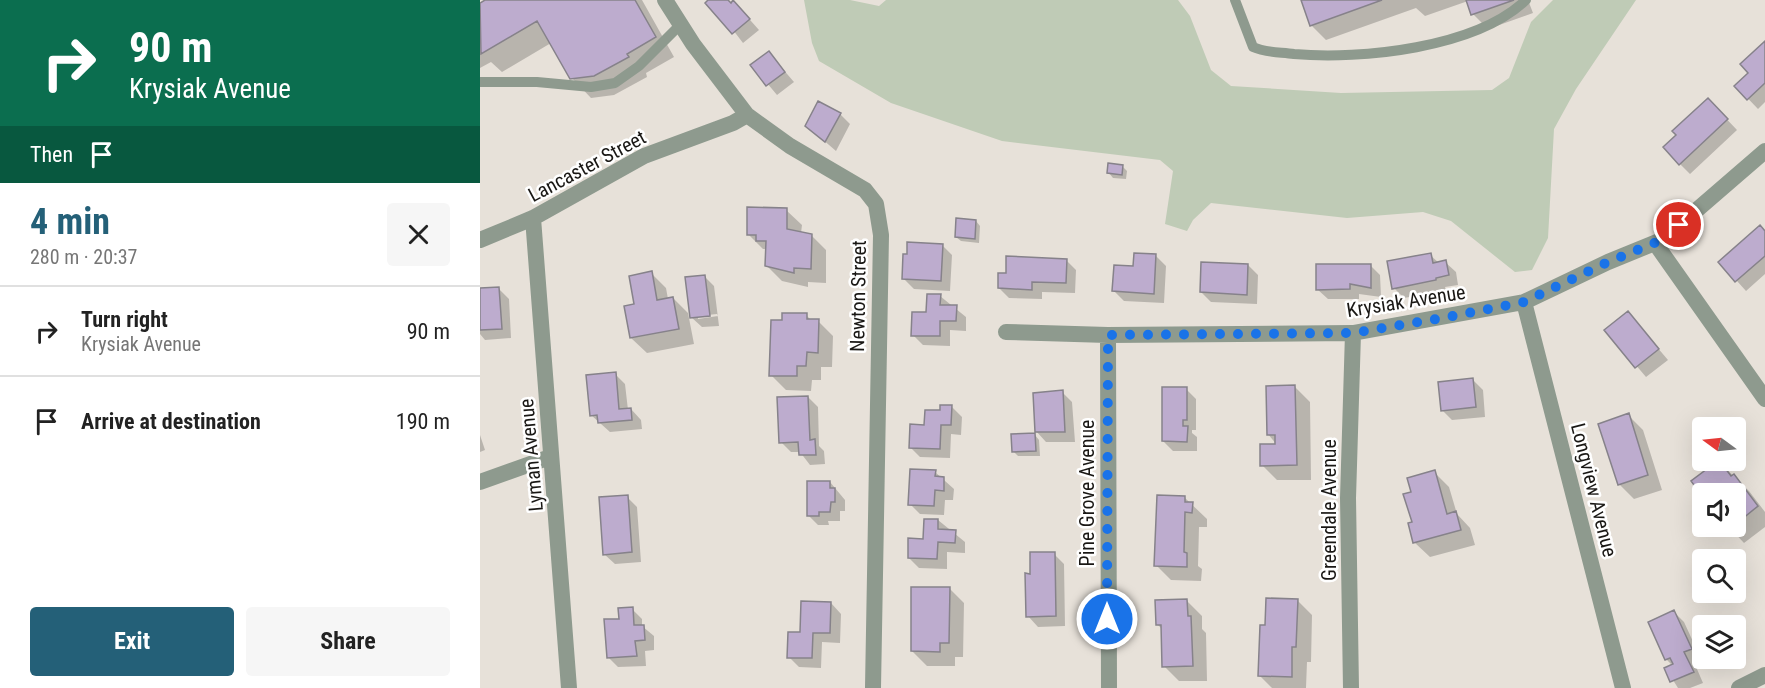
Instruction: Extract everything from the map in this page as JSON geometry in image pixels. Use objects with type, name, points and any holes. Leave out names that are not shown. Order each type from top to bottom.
[{"type":"street","name":"Newton Street","points":[[665,0],[747,115],[790,146],[866,190],[876,204],[880,235],[873,688]]},
{"type":"street","name":"Lancaster Street","points":[[480,240],[533,219],[644,156],[733,123],[747,115]]},
{"type":"street","name":"Krysiak Avenue","points":[[1006,332],[1108,335],[1353,333],[1524,302],[1608,262],[1662,240],[1765,151]]},
{"type":"street","name":"Lyman Avenue","points":[[533,219],[569,688]]},
{"type":"street","points":[[1655,243],[1765,399]]},
{"type":"street","name":"Longview Avenue","points":[[1524,302],[1623,688]]},
{"type":"street","name":"Greendale Avenue","points":[[1351,688],[1348,498],[1353,333]]},
{"type":"street","name":"Pine Grove Avenue","points":[[1108,335],[1109,688]]},
{"type":"street","points":[[480,482],[550,456]]},
{"type":"street","points":[[1739,688],[1765,675]]},
{"type":"lane","points":[[1235,0],[1253,47],[1309,55],[1361,56],[1399,51],[1497,22],[1526,0]]},
{"type":"lane","points":[[480,82],[537,82],[591,87],[615,83],[639,66],[681,24]]},
{"type":"green space","points":[[804,0],[850,0],[879,6],[886,0],[1178,0],[1190,16],[1211,70],[1231,86],[1341,93],[1492,90],[1509,78],[1531,22],[1553,0],[1636,0],[1576,89],[1554,129],[1548,238],[1532,270],[1515,272],[1451,221],[1423,212],[1347,218],[1211,203],[1193,220],[1187,231],[1165,224],[1173,171],[1160,160],[1002,141],[891,103],[819,61],[812,43]]},
{"type":"building","points":[[485,0],[635,0],[656,37],[627,54],[629,57],[594,76],[570,79],[537,21],[481,54],[480,3]]},
{"type":"building","points":[[708,0],[728,0],[731,3],[733,0],[750,19],[732,34],[705,3]]},
{"type":"building","points":[[1301,0],[1382,0],[1310,26]]},
{"type":"building","points":[[1466,0],[1514,0],[1471,15]]},
{"type":"building","points":[[1765,41],[1765,83],[1747,100],[1734,86],[1748,73],[1740,64]]},
{"type":"building","points":[[769,51],[785,72],[766,86],[750,65]]},
{"type":"building","points":[[1708,98],[1728,119],[1679,165],[1663,147],[1676,135],[1672,131]]},
{"type":"building","points":[[818,101],[841,113],[825,142],[805,126]]},
{"type":"building","points":[[1108,163],[1123,165],[1122,175],[1107,173]]},
{"type":"building","points":[[747,207],[787,208],[787,229],[812,234],[811,269],[794,268],[794,273],[765,266],[766,241],[756,241],[756,235],[747,235]]},
{"type":"building","points":[[956,218],[976,220],[975,239],[955,237]]},
{"type":"building","points":[[1760,225],[1765,231],[1765,256],[1735,282],[1718,262]]},
{"type":"building","points":[[907,242],[943,244],[941,281],[902,279],[903,254],[907,254]]},
{"type":"building","points":[[1134,253],[1156,254],[1154,294],[1112,291],[1114,265],[1133,266]]},
{"type":"building","points":[[1431,253],[1433,263],[1446,260],[1449,275],[1392,289],[1387,261]]},
{"type":"building","points":[[1006,256],[1067,259],[1066,283],[1032,282],[1032,290],[998,288],[998,273],[1006,273]]},
{"type":"building","points":[[1201,262],[1248,264],[1247,295],[1200,292]]},
{"type":"building","points":[[1316,264],[1371,264],[1371,288],[1350,284],[1350,289],[1316,290]]},
{"type":"building","points":[[652,271],[657,300],[673,297],[679,329],[630,338],[624,306],[634,304],[629,276]]},
{"type":"building","points":[[705,275],[710,316],[690,318],[685,277]]},
{"type":"building","points":[[499,287],[502,329],[480,330],[480,288]]},
{"type":"building","points":[[927,294],[941,294],[940,305],[957,305],[956,321],[940,321],[940,336],[911,336],[912,312],[926,312]]},
{"type":"building","points":[[1628,311],[1659,349],[1635,368],[1604,330]]},
{"type":"building","points":[[782,313],[807,313],[807,319],[819,319],[818,353],[807,352],[806,366],[797,366],[797,376],[769,376],[771,320],[782,320]]},
{"type":"building","points":[[616,372],[619,409],[631,408],[632,420],[598,423],[597,415],[590,416],[586,375]]},
{"type":"building","points":[[1473,378],[1476,407],[1441,411],[1438,382]]},
{"type":"building","points":[[1295,385],[1297,465],[1260,466],[1260,444],[1275,444],[1275,435],[1267,435],[1266,386]]},
{"type":"building","points":[[1162,387],[1187,387],[1187,420],[1183,420],[1183,426],[1188,426],[1187,442],[1162,441]]},
{"type":"building","points":[[1063,390],[1065,432],[1035,432],[1033,393]]},
{"type":"building","points":[[808,396],[810,440],[815,439],[816,455],[799,455],[798,442],[779,443],[777,397]]},
{"type":"building","points":[[940,405],[952,405],[951,425],[941,425],[940,449],[909,448],[910,424],[924,425],[925,410],[940,410]]},
{"type":"building","points":[[1629,413],[1648,475],[1618,485],[1598,424]]},
{"type":"building","points":[[1035,433],[1036,451],[1012,452],[1011,434]]},
{"type":"building","points":[[910,469],[936,470],[935,476],[944,477],[944,491],[935,490],[934,506],[908,505]]},
{"type":"building","points":[[1435,470],[1447,514],[1456,511],[1461,530],[1413,543],[1408,523],[1412,522],[1403,494],[1411,492],[1407,478]]},
{"type":"building","points":[[1704,471],[1727,471],[1731,476],[1734,474],[1741,483],[1692,483],[1691,481]]},
{"type":"building","points":[[807,481],[830,481],[830,488],[835,488],[835,502],[831,502],[830,512],[819,512],[819,516],[807,516]]},
{"type":"building","points":[[1746,490],[1758,506],[1746,516]]},
{"type":"building","points":[[628,495],[632,552],[603,555],[599,497]]},
{"type":"building","points":[[1157,495],[1185,496],[1185,502],[1193,502],[1192,513],[1185,512],[1184,552],[1187,553],[1187,567],[1154,566]]},
{"type":"building","points":[[924,519],[938,519],[938,529],[956,530],[955,543],[938,542],[937,559],[908,558],[908,538],[923,539]]},
{"type":"building","points":[[1030,552],[1055,552],[1056,616],[1026,617],[1025,573],[1030,574]]},
{"type":"building","points":[[911,587],[950,587],[949,643],[940,643],[940,652],[911,651]]},
{"type":"building","points":[[1266,598],[1298,599],[1296,647],[1292,647],[1292,677],[1258,676],[1260,625],[1265,625]]},
{"type":"building","points":[[1187,599],[1188,616],[1191,616],[1193,666],[1162,667],[1161,625],[1156,625],[1155,600]]},
{"type":"building","points":[[801,601],[831,602],[830,633],[813,633],[812,658],[787,658],[788,632],[800,632]]},
{"type":"building","points":[[633,607],[634,625],[644,625],[645,640],[635,641],[637,656],[607,658],[604,619],[619,619],[618,608]]},
{"type":"building","points":[[1674,610],[1692,649],[1684,652],[1694,672],[1670,682],[1664,668],[1673,664],[1670,658],[1665,660],[1648,622]]},
{"type":"route","points":[[1107,619],[1108,335],[1353,333],[1423,322],[1524,302],[1608,262],[1662,240],[1679,225]]}]
